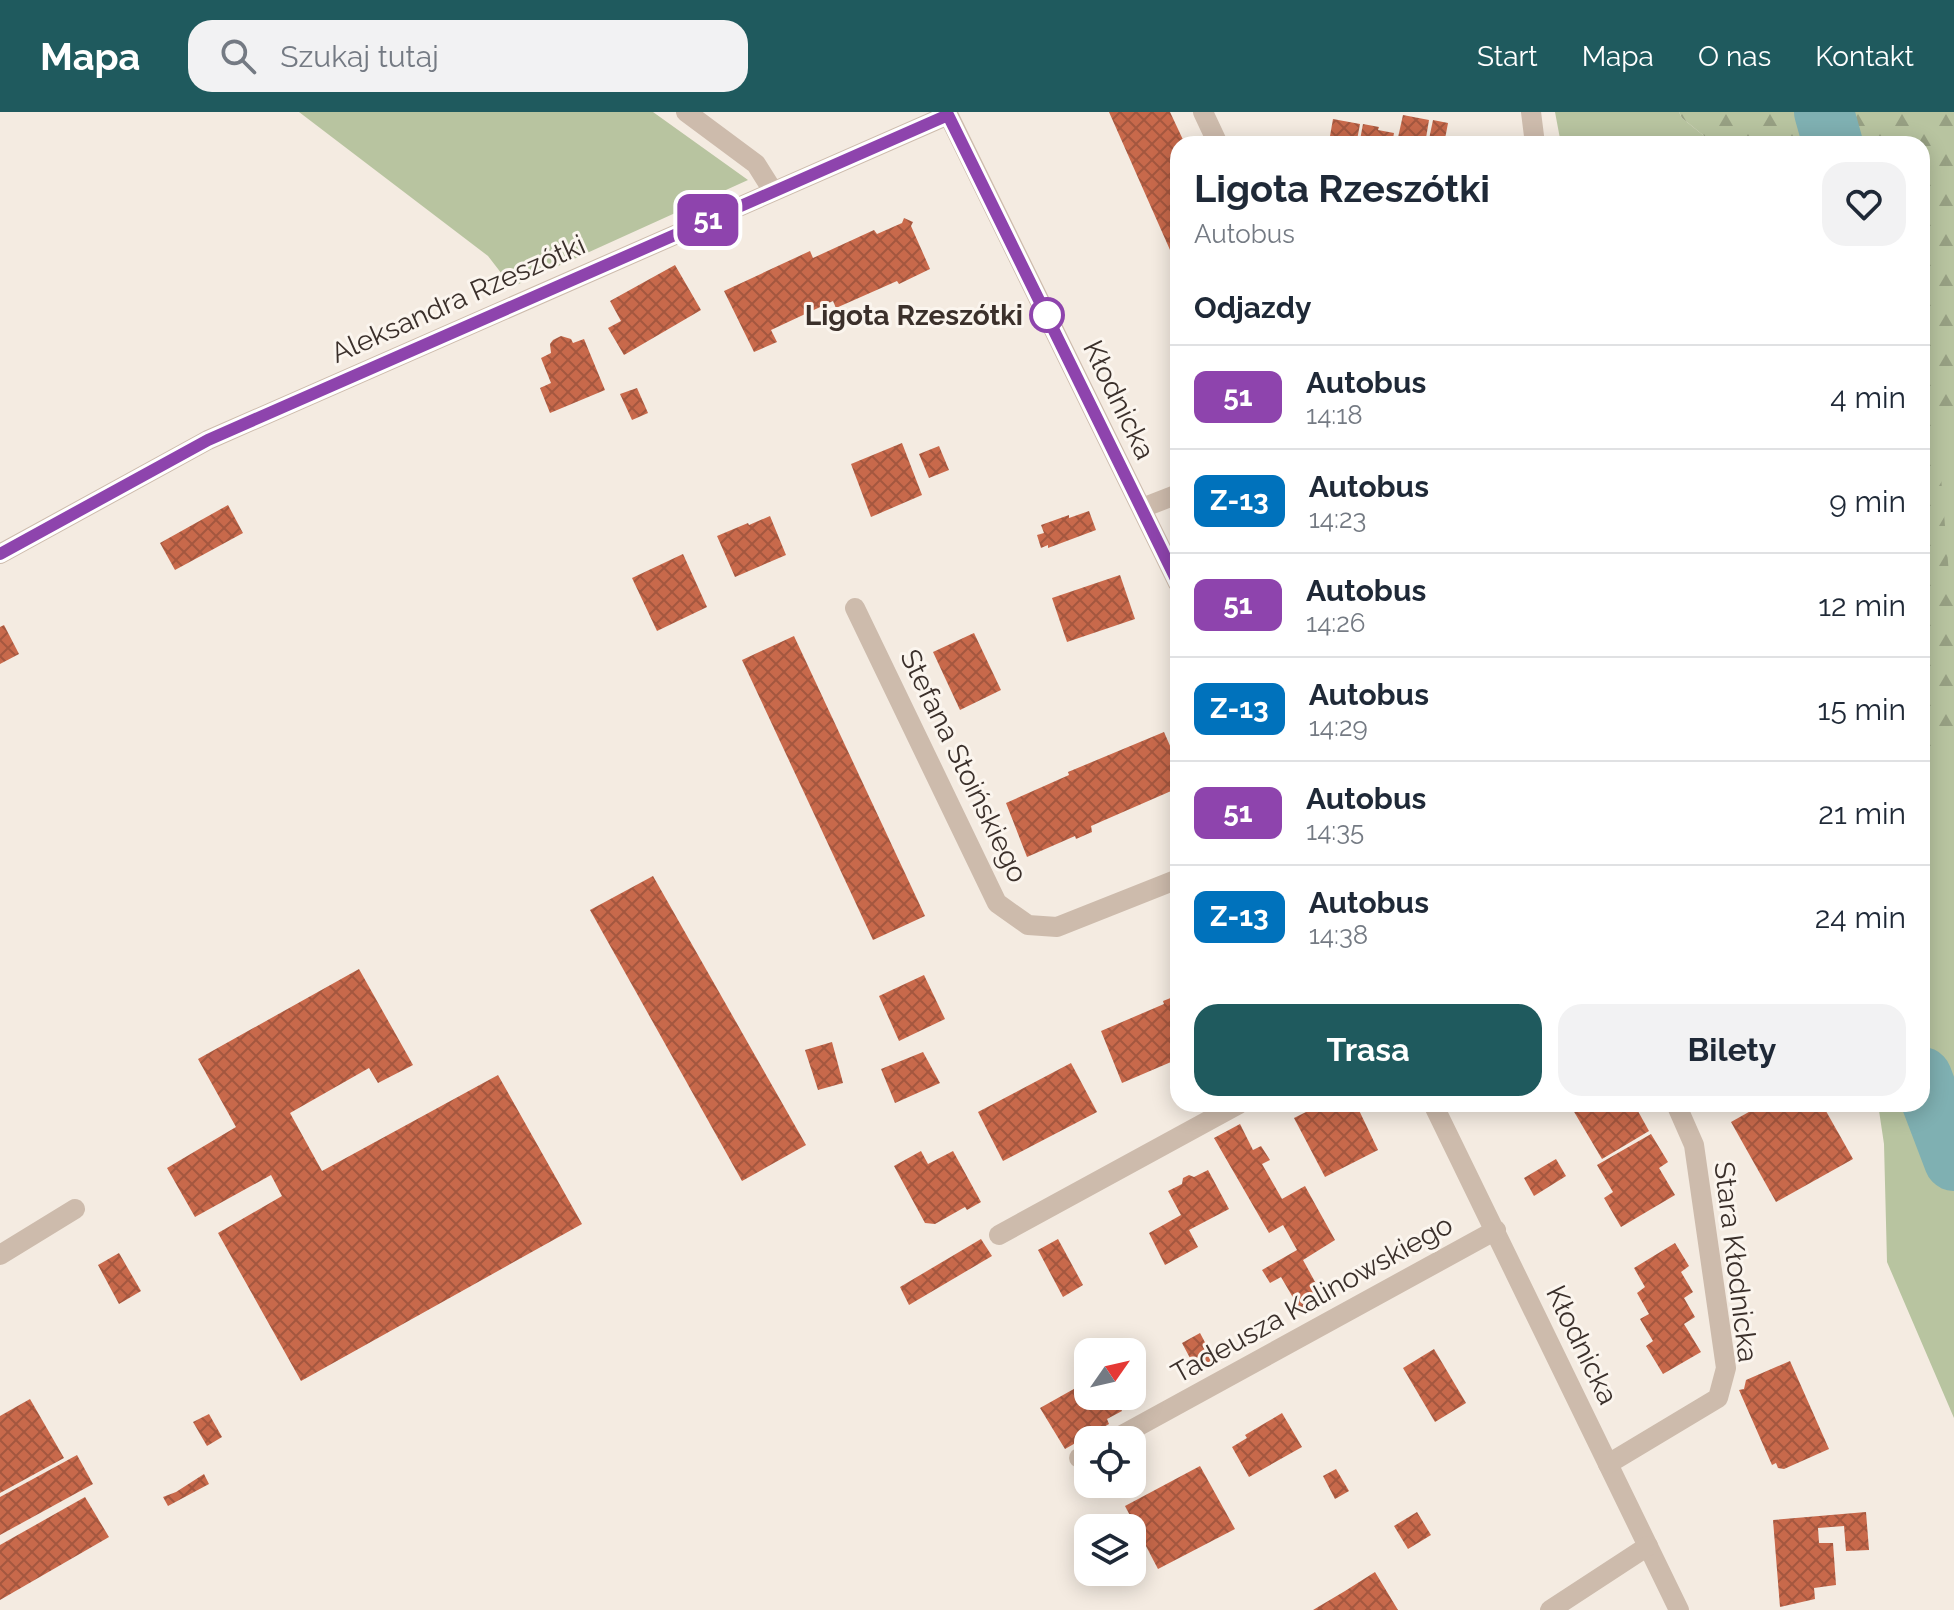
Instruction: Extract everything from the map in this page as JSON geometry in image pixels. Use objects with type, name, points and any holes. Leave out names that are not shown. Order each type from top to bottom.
[{"type":"street","points":[[686,112],[756,164],[773,191]]},
{"type":"street","points":[[1203,112],[1214,136]]},
{"type":"street","points":[[1531,112],[1534,136]]},
{"type":"street","name":"Aleksandra Rzeszótki","points":[[0,554],[208,440],[947,113]]},
{"type":"street","name":"Kłodnicka","points":[[947,113],[1170,566]]},
{"type":"street","points":[[1142,508],[1170,497]]},
{"type":"street","name":"Stefana Stoińskiego","points":[[855,608],[997,903],[1028,925],[1057,927],[1170,882]]},
{"type":"street","points":[[999,1235],[1224,1112]]},
{"type":"street","name":"Kłodnicka","points":[[1437,1112],[1679,1610]]},
{"type":"street","name":"Stara Kłodnicka","points":[[1608,1464],[1718,1398],[1726,1368],[1694,1145],[1680,1112]]},
{"type":"street","points":[[0,1255],[75,1209]]},
{"type":"street","name":"Tadeusza Kalinowskiego","points":[[1139,1426],[1496,1230]]},
{"type":"street","points":[[1550,1610],[1648,1546]]},
{"type":"green space","points":[[299,112],[653,112],[748,180],[512,287],[488,256]]},
{"type":"green space","points":[[1555,112],[1679,112],[1704,136],[1560,136]]},
{"type":"green space","points":[[1679,112],[1954,112],[1954,420],[1937,429],[1949,574],[1954,586],[1954,735],[1930,752],[1930,136],[1704,136]]},
{"type":"green space","points":[[1954,112],[1954,1418],[1887,1262],[1884,1144],[1879,1112],[1930,1112],[1930,136],[1784,136]]},
{"type":"building","points":[[1109,112],[1170,112],[1181,136],[1170,136],[1170,250]]},
{"type":"building","points":[[1403,115],[1429,120],[1426,136],[1398,136]]},
{"type":"building","points":[[1333,119],[1360,124],[1358,136],[1330,136]]},
{"type":"building","points":[[1433,120],[1448,123],[1446,136],[1430,136]]},
{"type":"building","points":[[1363,124],[1394,133],[1393,136],[1361,136]]},
{"type":"building","points":[[904,218],[913,222],[911,226],[930,269],[836,308],[833,301],[771,330],[777,342],[754,352],[724,291],[810,251],[813,258],[874,230],[877,234],[902,223]]},
{"type":"building","points":[[675,265],[701,310],[624,355],[608,328],[621,321],[610,301]]},
{"type":"building","points":[[561,336],[571,339],[573,343],[584,339],[605,390],[550,413],[540,388],[551,383],[541,358],[551,353],[550,344]]},
{"type":"building","points":[[637,388],[648,413],[632,420],[620,394]]},
{"type":"building","points":[[902,443],[922,495],[871,517],[851,464]]},
{"type":"building","points":[[939,446],[949,470],[929,478],[919,454]]},
{"type":"building","points":[[228,505],[243,533],[175,570],[160,543]]},
{"type":"building","points":[[1089,511],[1096,530],[1041,548],[1037,535],[1044,533],[1041,525]]},
{"type":"building","points":[[770,516],[786,555],[735,577],[717,536]]},
{"type":"building","points":[[683,554],[707,607],[657,631],[632,578]]},
{"type":"building","points":[[1120,575],[1135,619],[1067,642],[1052,598]]},
{"type":"building","points":[[4,625],[19,654],[0,664],[0,627]]},
{"type":"building","points":[[974,633],[1001,690],[960,710],[933,652]]},
{"type":"building","points":[[794,636],[925,916],[873,940],[742,660]]},
{"type":"building","points":[[1164,732],[1170,746],[1170,791],[1091,826],[1092,832],[1027,857],[1006,803],[1069,775],[1068,772]]},
{"type":"building","points":[[653,876],[806,1145],[742,1181],[590,910]]},
{"type":"building","points":[[359,969],[413,1065],[378,1083],[369,1068],[290,1113],[322,1171],[498,1075],[582,1224],[301,1381],[218,1233],[282,1196],[271,1175],[195,1217],[167,1168],[236,1127],[198,1059]]},
{"type":"building","points":[[924,975],[945,1019],[899,1041],[879,996]]},
{"type":"building","points":[[1170,998],[1170,1062],[1122,1083],[1101,1031],[1164,1004],[1163,1001]]},
{"type":"building","points":[[832,1042],[843,1083],[818,1090],[805,1050]]},
{"type":"building","points":[[923,1052],[940,1083],[895,1103],[881,1069]]},
{"type":"building","points":[[1071,1063],[1097,1112],[1003,1161],[978,1112]]},
{"type":"building","points":[[1306,1112],[1360,1112],[1378,1150],[1325,1177],[1294,1118]]},
{"type":"building","points":[[1574,1112],[1638,1112],[1649,1131],[1602,1159]]},
{"type":"building","points":[[1749,1112],[1827,1112],[1853,1159],[1776,1202],[1731,1122]]},
{"type":"building","points":[[1240,1124],[1253,1150],[1261,1146],[1270,1160],[1262,1164],[1282,1199],[1305,1186],[1335,1240],[1303,1260],[1325,1300],[1302,1313],[1281,1277],[1270,1283],[1262,1270],[1297,1250],[1283,1225],[1269,1233],[1214,1138]]},
{"type":"building","points":[[1651,1134],[1668,1162],[1659,1168],[1675,1195],[1621,1227],[1604,1198],[1613,1192],[1597,1165]]},
{"type":"building","points":[[921,1151],[928,1164],[953,1151],[981,1202],[935,1224],[925,1223],[894,1166]]},
{"type":"building","points":[[1556,1159],[1566,1176],[1534,1196],[1524,1178]]},
{"type":"building","points":[[1208,1170],[1229,1209],[1189,1230],[1198,1247],[1165,1265],[1149,1233],[1181,1215],[1168,1191],[1182,1184],[1183,1178],[1189,1175],[1194,1177]]},
{"type":"building","points":[[981,1239],[992,1256],[909,1305],[900,1287]]},
{"type":"building","points":[[1058,1239],[1083,1285],[1063,1297],[1038,1250]]},
{"type":"building","points":[[1675,1243],[1689,1266],[1681,1272],[1693,1292],[1684,1298],[1695,1317],[1684,1324],[1701,1352],[1663,1374],[1646,1346],[1653,1341],[1640,1319],[1649,1314],[1637,1293],[1645,1287],[1634,1268]]},
{"type":"building","points":[[119,1253],[141,1291],[119,1304],[98,1265]]},
{"type":"building","points":[[1200,1333],[1216,1363],[1198,1373],[1182,1343]]},
{"type":"building","points":[[1434,1349],[1466,1403],[1435,1422],[1403,1368]]},
{"type":"building","points":[[1790,1361],[1829,1449],[1784,1469],[1778,1468],[1776,1463],[1772,1465],[1739,1390],[1744,1389],[1746,1380]]},
{"type":"building","points":[[1074,1389],[1074,1410],[1122,1411],[1107,1419],[1109,1424],[1105,1426],[1074,1426],[1074,1444],[1065,1449],[1040,1408]]},
{"type":"building","points":[[30,1399],[64,1458],[0,1493],[0,1416]]},
{"type":"building","points":[[1282,1413],[1302,1447],[1249,1477],[1232,1447],[1247,1438],[1245,1435]]},
{"type":"building","points":[[209,1414],[222,1437],[207,1446],[193,1422]]},
{"type":"building","points":[[77,1455],[93,1484],[0,1535],[0,1497]]},
{"type":"building","points":[[1200,1466],[1235,1529],[1158,1569],[1146,1546],[1146,1514],[1129,1514],[1125,1506],[1146,1498],[1146,1495]]},
{"type":"building","points":[[1336,1469],[1349,1491],[1335,1499],[1323,1476]]},
{"type":"building","points":[[204,1474],[209,1484],[168,1506],[163,1497]]},
{"type":"building","points":[[85,1497],[109,1537],[0,1600],[0,1545]]},
{"type":"building","points":[[1417,1512],[1431,1535],[1408,1549],[1394,1526]]},
{"type":"building","points":[[1866,1512],[1869,1550],[1846,1551],[1844,1526],[1818,1528],[1819,1543],[1833,1543],[1836,1585],[1814,1588],[1815,1599],[1780,1607],[1773,1520]]},
{"type":"building","points":[[1375,1572],[1398,1610],[1313,1610],[1345,1591]]},
{"type":"waterway","points":[[1824,112],[1831,136]]},
{"type":"waterway","points":[[1930,1098],[1954,1161]]},
{"type":"bus line","name":"51","points":[[0,554],[208,440],[948,115],[1170,567]]},
{"type":"place","name":"Ligota Rzeszótki","points":[[1047,315]]}]
